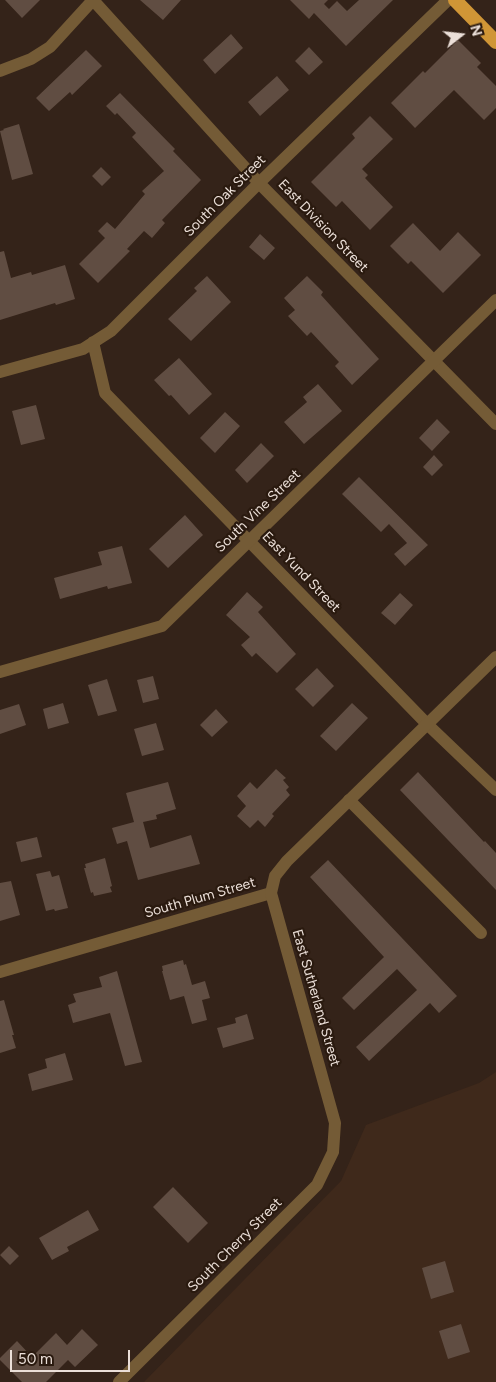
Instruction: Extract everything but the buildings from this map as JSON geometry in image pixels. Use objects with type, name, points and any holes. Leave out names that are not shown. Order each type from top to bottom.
[{"type":"highway","points":[[454,0],[496,42]]},
{"type":"street","name":"East Division Street","points":[[93,0],[259,183],[496,424]]},
{"type":"street","points":[[0,71],[32,59],[50,47],[93,0]]},
{"type":"street","name":"South Oak Street","points":[[0,372],[83,349],[111,331],[259,183],[448,0]]},
{"type":"street","name":"South Vine Street","points":[[0,672],[162,626],[496,300]]},
{"type":"street","name":"East Yund Street","points":[[93,342],[105,393],[428,724]]},
{"type":"street","name":"South Plum Street","points":[[0,972],[271,894],[274,876],[287,861],[496,657]]},
{"type":"street","points":[[428,724],[496,790]]},
{"type":"street","points":[[350,800],[481,933]]},
{"type":"street","name":"East Sutherland Street","points":[[271,894],[332,1111]]},
{"type":"street","name":"South Cherry Street","points":[[119,1382],[317,1185],[333,1152],[335,1123],[332,1111]]},
{"type":"shaded area","points":[[496,1072],[496,1382],[144,1382],[341,1181],[366,1125],[479,1083]]}]
